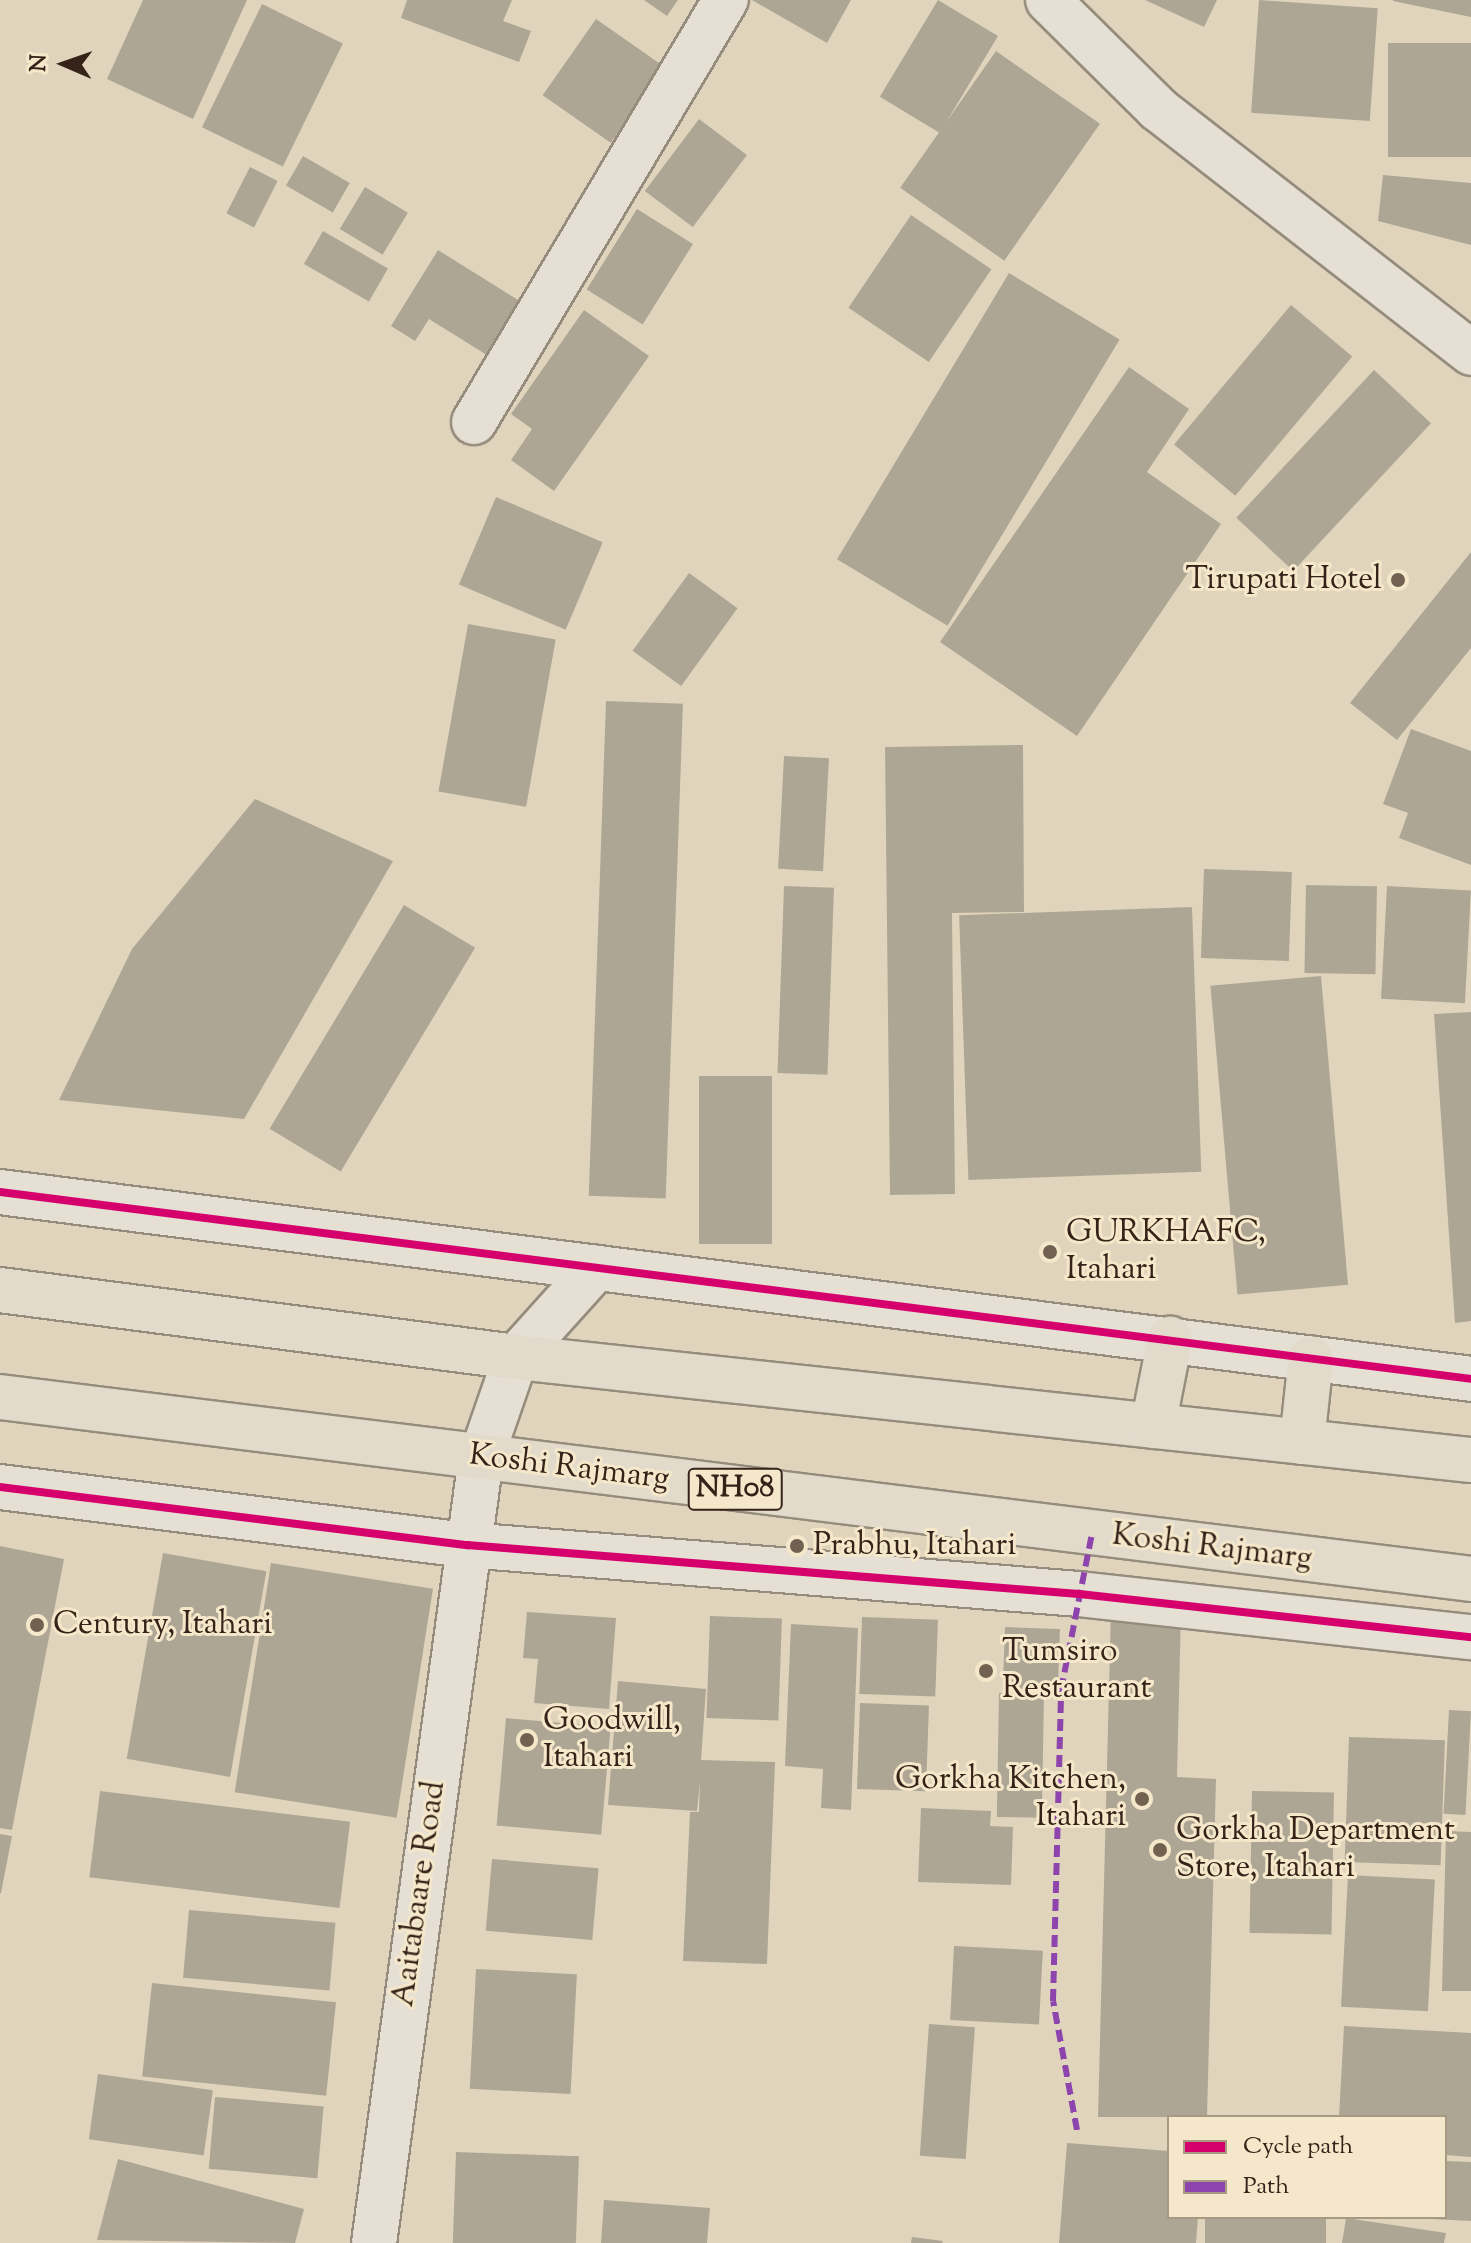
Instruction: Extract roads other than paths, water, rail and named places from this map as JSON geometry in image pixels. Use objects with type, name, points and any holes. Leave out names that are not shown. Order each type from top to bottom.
[{"type":"main road","points":[[0,1290],[516,1357],[1471,1460]]},
{"type":"main road","points":[[1153,1426],[1170,1339]]},
{"type":"main road","points":[[1302,1442],[1311,1358]]},
{"type":"main road","name":"Koshi Rajmarg","points":[[0,1397],[1471,1579]]},
{"type":"street","points":[[474,422],[726,0]]},
{"type":"street","points":[[1048,0],[1158,109],[1471,353]]},
{"type":"street","points":[[0,1192],[1471,1379]]},
{"type":"street","points":[[516,1357],[596,1268]]},
{"type":"street","name":"Aaitabaare Road","points":[[374,2243],[467,1545],[481,1458],[516,1357]]},
{"type":"street","points":[[0,1487],[467,1545],[1079,1594],[1471,1637]]},
{"type":"place","name":"Tirupati Hotel","points":[[1398,580]]},
{"type":"place","name":"GURKHAFC, Itahari","points":[[1050,1252]]},
{"type":"place","name":"Prabhu, Itahari","points":[[797,1546]]},
{"type":"place","name":"Century, Itahari","points":[[37,1625]]},
{"type":"place","name":"Tumsiro Restaurant","points":[[986,1671]]},
{"type":"place","name":"Goodwill, Itahari","points":[[527,1740]]},
{"type":"place","name":"Gorkha Kitchen, Itahari","points":[[1142,1799]]},
{"type":"place","name":"Gorkha Department Store, Itahari","points":[[1160,1850]]}]
